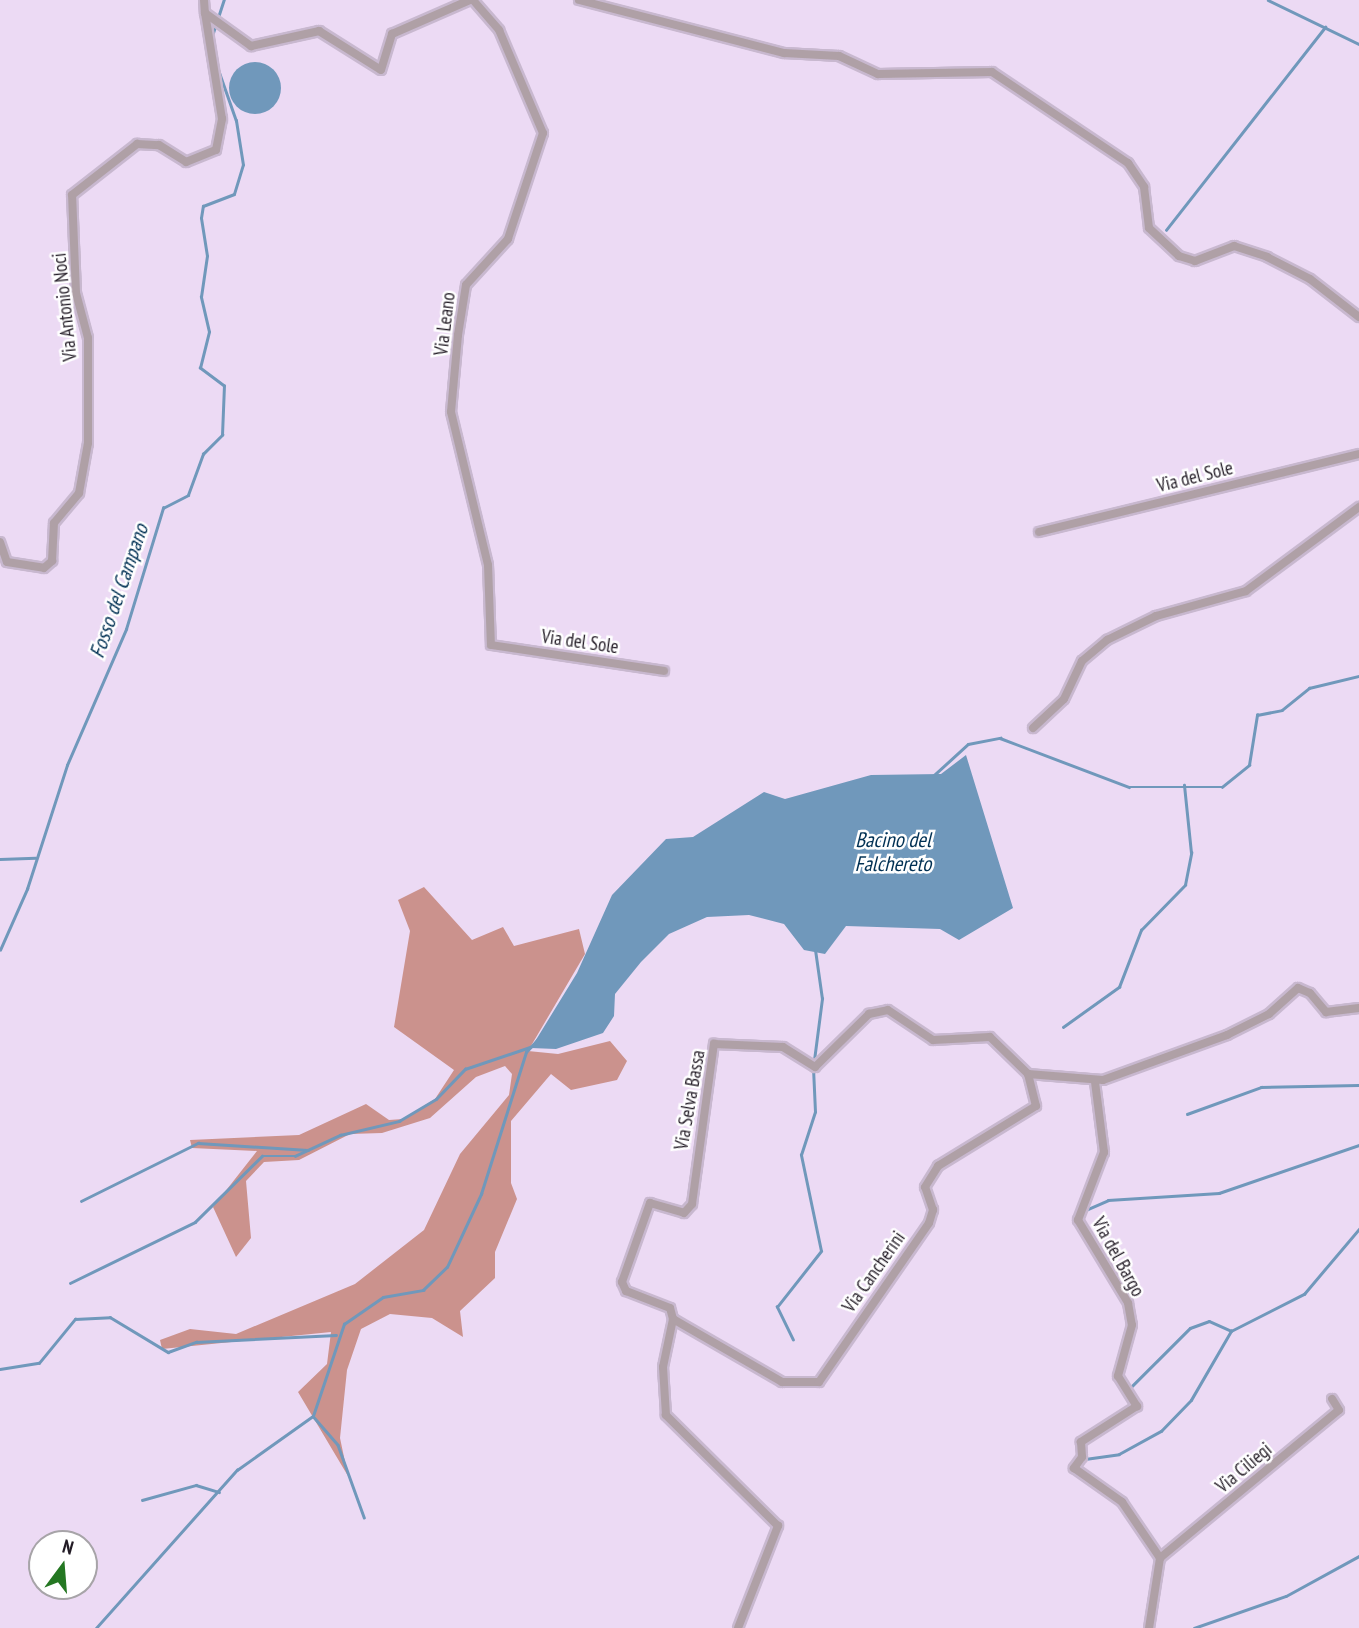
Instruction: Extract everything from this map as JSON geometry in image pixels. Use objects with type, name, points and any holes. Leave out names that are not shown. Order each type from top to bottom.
[{"type":"street","points":[[204,0],[205,13],[251,46],[319,31],[381,70],[392,34],[471,0]]},
{"type":"street","name":"Via Leano","points":[[471,0],[499,30],[544,133],[508,239],[466,285],[458,335],[451,412],[488,565],[491,646]]},
{"type":"street","points":[[579,0],[785,53],[839,56],[877,74],[992,72],[1128,163],[1144,187],[1149,228],[1179,256],[1195,261],[1234,246],[1267,257],[1310,279],[1359,317]]},
{"type":"street","name":"Via Antonio Noci","points":[[0,542],[7,562],[44,568],[52,561],[54,523],[79,493],[88,443],[88,338],[76,293],[72,195],[137,144],[159,145],[186,162],[216,150],[222,119],[205,13]]},
{"type":"street","name":"Via del Sole","points":[[1039,533],[1359,454]]},
{"type":"street","points":[[1033,728],[1064,699],[1082,661],[1107,640],[1156,616],[1246,591],[1359,507]]},
{"type":"street","name":"Via del Sole","points":[[491,646],[664,671]]},
{"type":"street","points":[[1028,1074],[1095,1082],[1227,1035],[1269,1014],[1298,988],[1310,993],[1326,1012],[1359,1008]]},
{"type":"street","name":"Via Selva Bassa","points":[[673,1319],[670,1308],[626,1291],[622,1282],[650,1203],[684,1213],[692,1205],[715,1044],[783,1046],[816,1067],[869,1014],[888,1010],[933,1040],[990,1037],[1028,1074]]},
{"type":"street","name":"Via Cancherini","points":[[673,1319],[782,1382],[819,1382],[929,1223],[933,1210],[925,1187],[938,1166],[1037,1106],[1028,1074]]},
{"type":"street","name":"Via del Bargo","points":[[1095,1082],[1104,1152],[1078,1220],[1128,1303],[1132,1325],[1118,1376],[1137,1406],[1081,1442],[1083,1457],[1074,1468],[1122,1502],[1160,1558]]},
{"type":"street","points":[[673,1319],[663,1367],[666,1415],[778,1526],[738,1628]]},
{"type":"street","name":"Via Ciliegi","points":[[1160,1558],[1339,1410],[1332,1399]]},
{"type":"street","points":[[1149,1628],[1160,1558]]},
{"type":"shaded area","points":[[424,887],[472,940],[503,927],[514,946],[579,929],[585,954],[528,1051],[558,1054],[610,1041],[627,1061],[617,1080],[571,1090],[551,1074],[511,1121],[511,1183],[517,1199],[495,1252],[495,1278],[460,1311],[463,1337],[432,1318],[390,1314],[361,1329],[347,1370],[340,1438],[348,1476],[298,1392],[327,1364],[331,1332],[162,1349],[160,1340],[190,1329],[236,1334],[355,1284],[424,1230],[460,1154],[509,1095],[512,1074],[505,1066],[476,1077],[430,1118],[382,1133],[350,1134],[299,1160],[264,1162],[246,1181],[251,1238],[236,1257],[213,1207],[257,1151],[192,1148],[190,1140],[299,1135],[366,1104],[389,1120],[403,1119],[435,1099],[454,1070],[394,1027],[410,931],[398,900]]},
{"type":"water","points":[[255,62],[265,64],[273,70],[279,78],[279,98],[273,106],[265,112],[255,114],[245,112],[237,106],[231,98],[229,88],[231,78],[237,70],[245,64]]},
{"type":"water","name":"Bacino del Falchereto","points":[[966,755],[1013,908],[959,940],[940,929],[846,926],[825,954],[804,950],[784,924],[749,915],[707,917],[669,934],[641,962],[615,994],[614,1016],[603,1033],[556,1049],[531,1048],[577,973],[612,895],[666,839],[693,837],[764,792],[785,799],[871,775],[941,774]]},
{"type":"waterway","name":"Fosso del Campano","points":[[212,36],[224,0]]},
{"type":"waterway","points":[[1268,0],[1359,44]]},
{"type":"waterway","points":[[1166,230],[1325,27]]},
{"type":"waterway","name":"Fosso del Campano","points":[[0,950],[27,889],[67,765],[126,629],[163,508],[188,495],[203,454],[222,435],[224,386],[200,368],[209,332],[201,297],[207,256],[201,218],[203,206],[234,194],[243,165],[236,121],[218,70]]},
{"type":"waterway","points":[[933,776],[968,744],[1000,738],[1129,787],[1222,787],[1249,765],[1257,715],[1282,710],[1309,688],[1359,676]]},
{"type":"waterway","points":[[1063,1027],[1119,987],[1141,930],[1185,885],[1191,853],[1184,785]]},
{"type":"waterway","points":[[0,859],[35,858]]},
{"type":"waterway","points":[[793,1340],[777,1307],[821,1251],[801,1155],[815,1112],[813,1068],[822,999],[815,950]]},
{"type":"waterway","points":[[96,1628],[237,1470],[313,1416],[344,1324],[383,1297],[423,1290],[447,1267],[481,1194],[526,1052],[538,1039]]},
{"type":"waterway","points":[[70,1283],[195,1222],[262,1156],[295,1156],[340,1135],[399,1121],[436,1099],[465,1069],[530,1047]]},
{"type":"waterway","points":[[1187,1114],[1261,1087],[1359,1085]]},
{"type":"waterway","points":[[81,1201],[198,1143],[308,1150]]},
{"type":"waterway","points":[[1086,1210],[1108,1200],[1219,1193],[1359,1145]]},
{"type":"waterway","points":[[1085,1459],[1119,1454],[1161,1431],[1191,1400],[1231,1331],[1304,1294],[1359,1229]]},
{"type":"waterway","points":[[0,1369],[39,1363],[75,1319],[110,1317],[168,1352],[196,1342],[336,1335]]},
{"type":"waterway","points":[[1131,1387],[1190,1328],[1209,1321],[1231,1331]]},
{"type":"waterway","points":[[313,1416],[338,1445],[364,1517]]},
{"type":"waterway","points":[[142,1500],[196,1485],[219,1492]]},
{"type":"waterway","points":[[1194,1628],[1286,1596],[1359,1556]]}]
